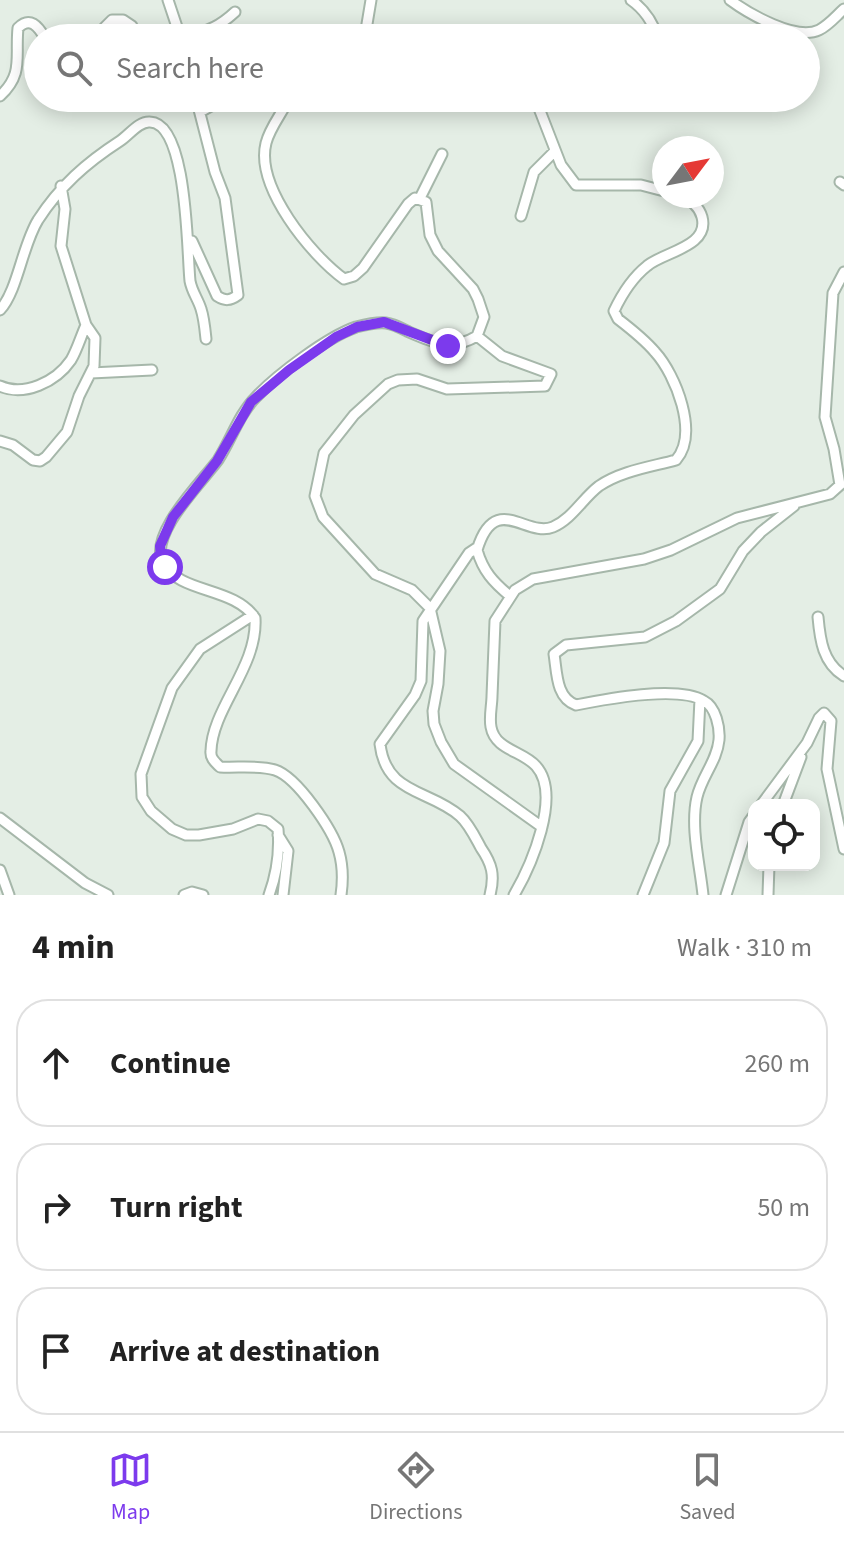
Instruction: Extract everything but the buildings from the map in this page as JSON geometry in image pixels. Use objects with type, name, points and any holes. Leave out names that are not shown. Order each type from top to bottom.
[{"type":"street","points":[[168,0],[176,24]]},
{"type":"street","points":[[367,24],[371,0]]},
{"type":"street","points":[[631,0],[652,24]]},
{"type":"street","points":[[730,0],[752,16],[777,24]]},
{"type":"street","points":[[820,29],[844,9]]},
{"type":"street","points":[[220,24],[235,12]]},
{"type":"street","points":[[108,24],[112,20],[123,20],[129,24]]},
{"type":"street","points":[[0,96],[11,86],[18,71],[18,28],[24,22],[34,24]]},
{"type":"street","points":[[189,234],[217,296],[223,300],[233,299],[238,295],[238,281],[225,198],[200,112]]},
{"type":"street","points":[[282,112],[266,143],[270,185],[290,220],[332,270],[344,279],[354,276],[363,268],[408,204],[420,198],[426,202],[430,235],[438,251],[473,289],[484,317],[477,336],[466,343],[448,346],[384,322],[357,327],[336,337],[289,370],[251,402],[217,461],[173,517],[160,546],[165,567],[175,576],[232,597],[253,615],[256,627],[253,646],[218,725],[211,751],[213,760],[220,767],[273,769],[285,774],[317,812],[339,848],[343,865],[341,895]]},
{"type":"street","points":[[540,112],[561,165],[576,185],[641,185],[652,188]]},
{"type":"street","points":[[0,310],[8,300],[19,262],[36,223],[61,186],[83,166],[129,136],[141,124],[150,121],[158,124],[170,139],[177,161],[189,234],[192,292],[201,308],[206,339]]},
{"type":"street","points":[[521,216],[534,172],[555,151]]},
{"type":"street","points":[[420,198],[442,154]]},
{"type":"street","points":[[0,441],[13,445],[33,460],[40,461],[46,457],[67,432],[79,396],[94,366],[95,338],[86,325],[61,246],[65,209],[61,186]]},
{"type":"street","points":[[490,895],[494,879],[491,863],[463,819],[450,808],[402,785],[382,759],[380,744],[415,695],[421,681],[423,621],[469,553],[478,547],[489,527],[498,521],[511,519],[542,529],[551,528],[566,519],[596,488],[613,478],[676,460],[681,454],[686,426],[675,383],[657,353],[618,319],[614,311],[622,294],[648,265],[694,241],[703,229],[698,208]]},
{"type":"street","points":[[514,895],[542,827],[547,796],[543,776],[535,765],[502,745],[491,727],[495,621],[510,596],[533,579],[644,559],[671,550],[737,518],[830,494],[840,485],[825,417],[833,293],[844,272]]},
{"type":"street","points":[[0,386],[13,392],[44,384],[70,360],[86,325]]},
{"type":"street","points":[[477,336],[502,356],[551,374],[545,386],[447,389],[417,379],[388,384],[354,415],[324,453],[315,496],[323,517],[375,574],[412,590],[430,608],[440,651],[434,724],[454,764],[542,827]]},
{"type":"street","points":[[91,373],[152,370]]},
{"type":"street","points":[[703,895],[696,835],[697,798],[704,777],[717,756],[719,736],[717,721],[710,707],[700,699],[673,694],[635,695],[576,705],[567,702],[561,695],[554,654],[566,645],[645,637],[676,621],[720,589],[743,551],[761,532],[797,504]]},
{"type":"street","points":[[478,547],[482,567],[510,596]]},
{"type":"street","points":[[253,615],[200,649],[172,688],[141,774],[142,797],[151,811],[172,829],[186,835],[233,829],[258,819],[268,821],[278,829],[277,872],[269,895]]},
{"type":"street","points":[[818,617],[827,661],[844,676]]},
{"type":"street","points":[[643,895],[664,843],[670,791],[698,741],[700,699]]},
{"type":"street","points":[[785,799],[807,743],[824,713],[831,721],[827,769],[829,787],[844,849]]},
{"type":"street","points":[[765,799],[807,743]]},
{"type":"street","points":[[0,818],[85,883],[108,895]]},
{"type":"street","points":[[726,895],[748,825]]},
{"type":"street","points":[[278,835],[288,851],[283,895]]},
{"type":"street","points":[[0,870],[9,895]]},
{"type":"street","points":[[768,895],[769,871]]},
{"type":"street","points":[[184,895],[192,892],[203,895]]},
{"type":"route","points":[[165,567],[160,546],[173,517],[217,461],[251,402],[289,370],[336,337],[357,327],[384,322],[448,346]]}]
